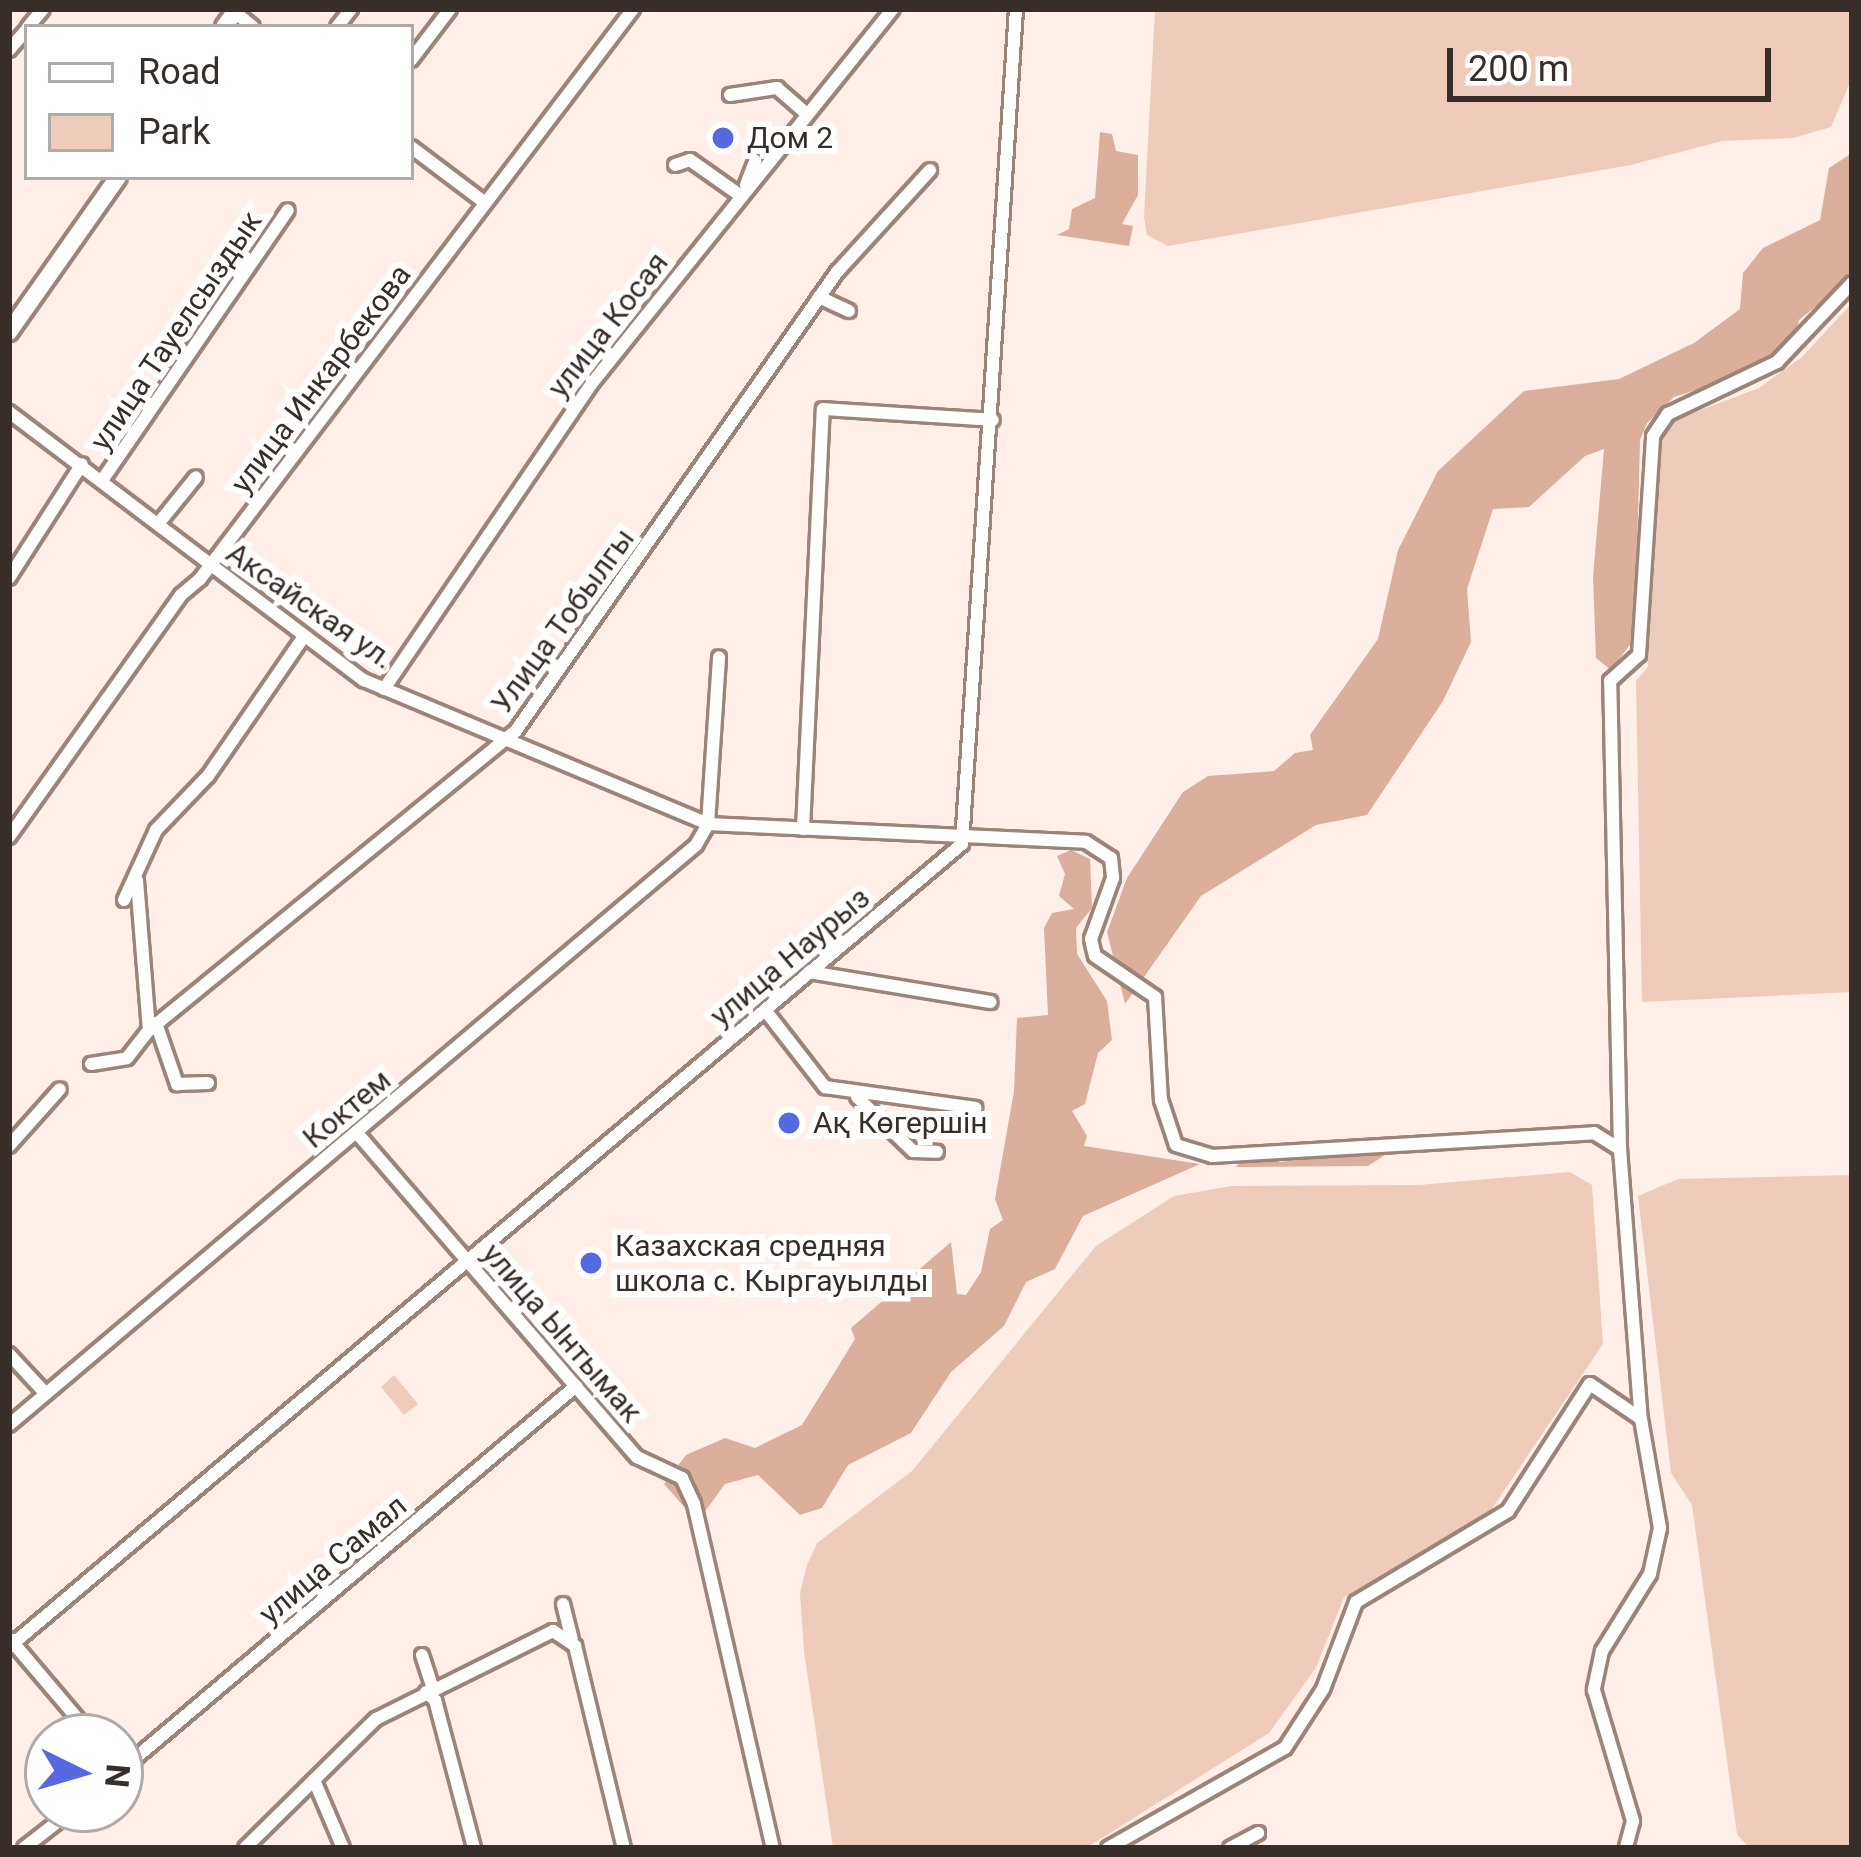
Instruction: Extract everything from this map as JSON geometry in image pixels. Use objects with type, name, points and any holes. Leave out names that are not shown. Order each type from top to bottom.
[{"type":"main road","points":[[9,332],[116,180]]},
{"type":"street","points":[[414,56],[450,9]]},
{"type":"street","name":"улица Инкарбекова","points":[[9,837],[209,565],[633,9]]},
{"type":"street","name":"улица Косая","points":[[384,689],[550,439],[893,9]]},
{"type":"street","points":[[967,835],[1016,9]]},
{"type":"street","points":[[730,95],[777,88],[806,113]]},
{"type":"street","points":[[414,149],[484,202]]},
{"type":"street","points":[[675,165],[690,160],[742,194],[755,161]]},
{"type":"street","name":"Улица Тобылгы","points":[[91,1064],[127,1058],[152,1027],[508,739],[819,297],[930,170]]},
{"type":"street","name":"улица Тауелсыздык","points":[[103,479],[288,210]]},
{"type":"street","points":[[1626,1848],[1633,1821],[1594,1690],[1602,1651],[1657,1550],[1641,1419],[1620,1149],[1610,681],[1639,655],[1653,436],[1668,414],[1777,362],[1852,284]]},
{"type":"street","points":[[819,297],[849,311]]},
{"type":"street","points":[[802,829],[824,409],[993,420]]},
{"type":"street","name":"Аксайская ул.","points":[[9,412],[103,479],[303,638],[384,689],[709,824],[1086,842],[1111,858],[1113,878],[1090,939],[1095,956],[1155,998],[1161,1100],[1176,1144],[1211,1156],[1594,1133],[1620,1149]]},
{"type":"street","name":"улица Тауелсыздык","points":[[9,578],[82,464]]},
{"type":"street","points":[[158,524],[196,477]]},
{"type":"street","points":[[124,900],[156,830],[208,776],[303,638]]},
{"type":"street","points":[[709,824],[719,657]]},
{"type":"street","points":[[465,722],[485,741],[484,757]]},
{"type":"street","name":"Коктем","points":[[9,1426],[679,861],[709,824]]},
{"type":"street","name":"улица Наурыз","points":[[10,1643],[469,1262],[967,835]]},
{"type":"street","points":[[137,873],[152,1027],[177,1084],[208,1082]]},
{"type":"street","points":[[809,972],[991,1002]]},
{"type":"street","points":[[764,1010],[825,1087],[856,1096],[976,1108]]},
{"type":"street","points":[[9,1146],[60,1089]]},
{"type":"street","points":[[856,1096],[913,1151],[938,1152]]},
{"type":"street","name":"улица Ынтымак","points":[[357,1133],[637,1456],[682,1478],[694,1504],[773,1848]]},
{"type":"street","points":[[9,1354],[46,1394]]},
{"type":"street","points":[[1108,1848],[1285,1748],[1323,1689],[1356,1602],[1508,1511],[1590,1384],[1641,1419]]},
{"type":"street","name":"улица Самал","points":[[144,1750],[576,1386]]},
{"type":"street","points":[[562,1604],[624,1848]]},
{"type":"street","points":[[244,1848],[360,1731],[429,1690],[544,1632],[565,1634],[576,1652]]},
{"type":"street","points":[[10,1643],[72,1713]]},
{"type":"street","points":[[422,1655],[475,1848]]},
{"type":"street","points":[[314,1780],[343,1848]]},
{"type":"street","points":[[1230,1848],[1258,1833]]},
{"type":"green space","points":[[1155,9],[1852,9],[1852,78],[1831,127],[1793,138],[1722,141],[1631,165],[1168,246],[1147,235],[1144,217]]},
{"type":"green space","points":[[1852,303],[1852,992],[1642,1002],[1636,681],[1648,667],[1650,514],[1660,443],[1674,420],[1759,388],[1802,357]]},
{"type":"green space","points":[[1570,1172],[1592,1185],[1603,1344],[1491,1510],[1456,1539],[1344,1597],[1316,1668],[1269,1733],[1086,1848],[833,1848],[804,1651],[800,1593],[807,1565],[817,1543],[912,1471],[1096,1246],[1174,1196],[1231,1186],[1419,1185]]},
{"type":"green space","points":[[1852,1175],[1852,1848],[1749,1848],[1737,1834],[1692,1505],[1671,1473],[1638,1196],[1678,1179]]},
{"type":"green space","points":[[394,1375],[418,1404],[404,1415],[381,1387]]},
{"type":"shaded area","points":[[1100,132],[1112,134],[1116,151],[1138,155],[1138,195],[1122,224],[1133,226],[1129,246],[1057,235],[1069,229],[1072,209],[1095,198]]},
{"type":"shaded area","points":[[1852,153],[1852,277],[1799,320],[1793,344],[1752,372],[1674,397],[1647,423],[1640,440],[1635,638],[1611,670],[1596,658],[1593,577],[1604,449],[1585,456],[1529,507],[1493,509],[1467,589],[1471,642],[1443,701],[1367,815],[1316,825],[1201,896],[1125,1004],[1107,932],[1127,878],[1183,792],[1208,776],[1274,771],[1295,753],[1313,750],[1310,735],[1378,639],[1398,550],[1438,471],[1524,391],[1619,379],[1694,343],[1740,309],[1743,273],[1763,248],[1820,220],[1829,168]]},
{"type":"shaded area","points":[[1071,850],[1090,859],[1092,908],[1076,928],[1077,954],[1107,1001],[1112,1040],[1098,1053],[1085,1104],[1072,1111],[1087,1136],[1084,1146],[1200,1164],[1083,1216],[1055,1269],[1026,1282],[1004,1326],[951,1372],[911,1433],[848,1465],[822,1508],[800,1515],[758,1475],[725,1484],[701,1517],[686,1509],[664,1484],[686,1455],[725,1438],[755,1448],[802,1425],[855,1339],[851,1328],[951,1242],[957,1294],[966,1295],[981,1272],[990,1229],[1003,1220],[995,1199],[1014,1091],[1017,1018],[1048,1015],[1044,928],[1052,913],[1074,909],[1059,896],[1065,874],[1057,856]]},
{"type":"shaded area","points":[[1362,1141],[1385,1155],[1368,1166],[1236,1167],[1251,1146],[1280,1162],[1309,1159],[1328,1143]]},
{"type":"place","name":"Дом 2","points":[[723,138]]},
{"type":"place","name":"Ақ Көгершін","points":[[789,1123]]},
{"type":"place","name":"Казахская средняя школа с. Кыргауылды","points":[[591,1263]]}]
